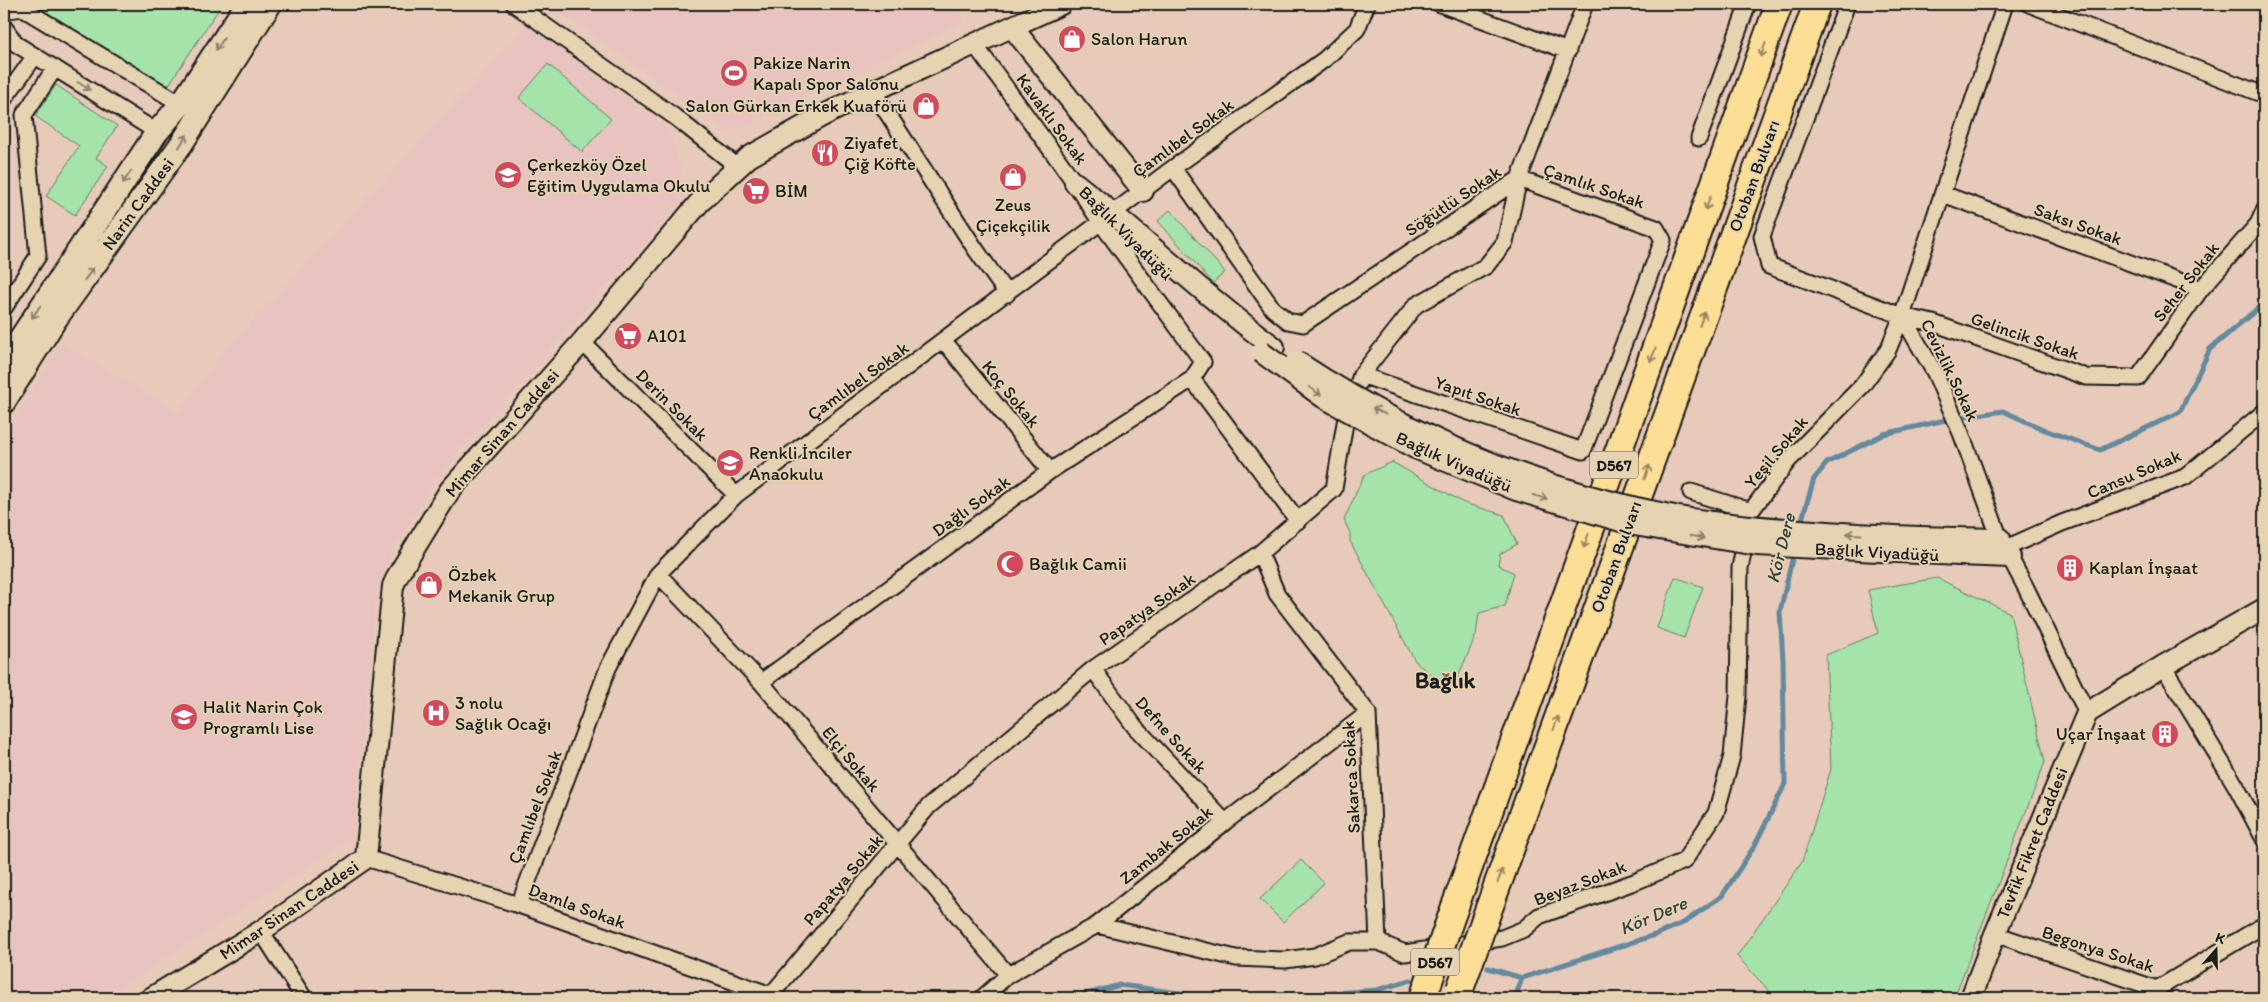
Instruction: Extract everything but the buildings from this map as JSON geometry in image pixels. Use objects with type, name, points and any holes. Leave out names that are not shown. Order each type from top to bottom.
[{"type":"highway","name":"Otoban Bulvarı","points":[[1423,998],[1780,4]]},
{"type":"highway","name":"Otoban Bulvarı","points":[[1459,994],[1817,4]]},
{"type":"main road","name":"Narin Caddesi","points":[[4,363],[157,132],[181,104],[247,4]]},
{"type":"main road","name":"Narin Caddesi","points":[[4,402],[56,320],[182,143],[270,4]]},
{"type":"street","name":"Mimar Sinan Caddesi","points":[[151,998],[261,931],[366,858],[393,586],[450,490],[582,342],[699,203],[749,157],[873,91],[1061,4]]},
{"type":"street","name":"Çamlıbel Sokak","points":[[519,905],[608,668],[658,574],[736,494],[1174,168],[1325,59],[1357,30],[1367,4]]},
{"type":"street","points":[[1440,4],[1568,51]]},
{"type":"street","name":"Söğütlü Sokak","points":[[1174,168],[1273,309],[1288,321],[1302,324],[1519,179],[1585,4]]},
{"type":"street","points":[[1699,138],[1748,4]]},
{"type":"street","name":"Gelincik Sokak","points":[[1847,4],[1762,236],[1769,266],[1902,316],[1933,323],[2086,377],[2138,378]]},
{"type":"street","points":[[2029,4],[2264,95]]},
{"type":"street","name":"Cevizlik Sokak","points":[[1998,5],[1943,194],[1902,316],[1935,372],[1961,433],[2005,548],[2087,713]]},
{"type":"street","points":[[523,6],[676,117],[738,167]]},
{"type":"street","points":[[4,11],[22,8],[181,104]]},
{"type":"street","points":[[4,27],[16,44],[32,59],[55,68],[157,132]]},
{"type":"street","points":[[1012,27],[1143,191]]},
{"type":"street","name":"Kavaklı Sokak","points":[[975,45],[1075,183]]},
{"type":"street","points":[[4,99],[32,59]]},
{"type":"street","points":[[4,308],[38,256],[24,116],[55,68]]},
{"type":"street","points":[[873,91],[968,239],[1006,294]]},
{"type":"street","name":"Çamlık Sokak","points":[[1519,179],[1656,228],[1663,240],[1583,451]]},
{"type":"street","name":"Papatya Sokak","points":[[772,997],[928,806],[1093,669],[1260,553],[1334,489],[1345,423],[1362,375],[1416,306],[1486,266],[1504,242],[1519,179]]},
{"type":"street","name":"Bağlık Viyadüğü","points":[[1075,183],[1107,218],[1187,294],[1267,350],[1323,397],[1415,448],[1516,490],[1634,525],[1695,537],[1757,545],[2005,548]]},
{"type":"street","name":"Saksı Sokak","points":[[1943,194],[2201,288]]},
{"type":"street","name":"Seher Sokak","points":[[2138,378],[2201,288],[2258,224],[2264,211]]},
{"type":"street","name":"Dağlı Sokak","points":[[762,682],[1050,472],[1192,379],[1203,362],[1107,218]]},
{"type":"street","name":"Yeşil Sokak","points":[[1732,756],[1738,696],[1740,568],[1751,511],[1788,462],[1862,386],[1888,350],[1902,316]]},
{"type":"street","name":"Koç Sokak","points":[[944,341],[1050,472]]},
{"type":"street","name":"Derin Sokak","points":[[582,342],[736,494]]},
{"type":"street","name":"Yapıt Sokak","points":[[1362,375],[1583,451]]},
{"type":"street","points":[[1192,379],[1298,520]]},
{"type":"street","name":"Cansu Sokak","points":[[2005,548],[2062,523],[2185,477],[2264,412]]},
{"type":"street","points":[[1691,492],[1751,511]]},
{"type":"street","name":"Sakarca Sokak","points":[[1260,553],[1277,594],[1368,713],[1378,942]]},
{"type":"street","name":"Elçi Sokak","points":[[658,574],[762,682],[1008,975]]},
{"type":"street","points":[[2087,713],[2163,666],[2264,609]]},
{"type":"street","points":[[2163,666],[2236,786],[2264,839]]},
{"type":"street","name":"Defne Sokak","points":[[1093,669],[1135,727],[1225,822]]},
{"type":"street","name":"Zambak Sokak","points":[[982,998],[1008,975],[1096,925],[1225,822],[1368,713]]},
{"type":"street","name":"Tevfik Fikret Caddesi","points":[[1971,998],[1995,934],[2087,713]]},
{"type":"street","name":"Beyaz Sokak","points":[[1378,942],[1405,953],[1502,938],[1524,929],[1539,916],[1637,881],[1684,861],[1716,813],[1732,756]]},
{"type":"street","name":"Damla Sokak","points":[[366,858],[519,905],[772,997]]},
{"type":"street","points":[[1096,925],[1236,958],[1285,960],[1314,956],[1348,942],[1378,942]]},
{"type":"street","name":"Begonya Sokak","points":[[1995,934],[2157,988],[2264,925]]},
{"type":"street","points":[[261,931],[304,998]]},
{"type":"shaded area","points":[[569,4],[954,4],[964,21],[730,133],[560,11]]},
{"type":"shaded area","name":"Halit Narin Çok Programlı Lise","points":[[531,22],[670,131],[687,194],[436,477],[391,553],[376,596],[353,838],[104,998],[4,998],[4,435],[62,344],[178,412],[222,354]]},
{"type":"green space","points":[[28,4],[222,4],[166,89]]},
{"type":"green space","points":[[548,64],[611,119],[582,152],[519,98]]},
{"type":"green space","points":[[56,85],[117,126],[96,158],[108,166],[75,215],[46,196],[79,146],[35,116]]},
{"type":"green space","points":[[1170,210],[1225,272],[1213,283],[1158,221]]},
{"type":"green space","points":[[1392,462],[1464,503],[1504,515],[1517,544],[1500,554],[1498,565],[1514,573],[1505,606],[1479,613],[1476,635],[1451,693],[1415,661],[1350,541],[1350,533],[1344,520],[1364,475]]},
{"type":"green space","points":[[1675,577],[1703,587],[1684,638],[1657,628]]},
{"type":"green space","points":[[1937,578],[2010,613],[2045,762],[1954,998],[1800,998],[1772,994],[1737,956],[1802,862],[1831,769],[1826,655],[1878,633],[1868,590]]},
{"type":"green space","points":[[1301,860],[1324,883],[1283,922],[1260,899]]},
{"type":"waterway","name":"Kör Dere","points":[[1800,526],[1814,479],[1827,463],[1884,434],[1941,421],[2003,411],[2045,430],[2100,450],[2180,412],[2210,349],[2264,303]]},
{"type":"waterway","name":"Kör Dere","points":[[1488,968],[1522,978],[1655,935],[1683,923],[1722,896],[1755,845],[1785,784],[1783,660],[1780,612],[1794,551]]},
{"type":"waterway","points":[[1515,998],[1522,978]]},
{"type":"waterway","name":"Kör Dere","points":[[1259,998],[1377,990],[1411,980]]},
{"type":"waterway","name":"Kör Dere","points":[[1071,998],[1120,985],[1216,998]]},
{"type":"place","name":"Salon Harun","points":[[1072,39]]},
{"type":"place","name":"Pakize Narin Kapalı Spor Salonu","points":[[734,73]]},
{"type":"place","name":"Salon Gürkan Erkek Kuaförü","points":[[926,106]]},
{"type":"place","name":"Ziyafet Çiğ Köfte","points":[[825,153]]},
{"type":"place","name":"Çerkezköy Özel Eğitim Uygulama Okulu","points":[[508,175]]},
{"type":"place","name":"Zeus Çiçekçilik","points":[[1013,177]]},
{"type":"place","name":"BİM","points":[[756,191]]},
{"type":"place","name":"A101","points":[[628,336]]},
{"type":"place","name":"Renkli İnciler Anaokulu","points":[[730,463]]},
{"type":"place","name":"Bağlık Camii","points":[[1010,564]]},
{"type":"place","name":"Kaplan İnşaat","points":[[2070,568]]},
{"type":"place","name":"Özbek Mekanik Grup","points":[[429,585]]},
{"type":"place","name":"3 nolu Sağlık Ocağı","points":[[436,713]]},
{"type":"place","name":"Halit Narin Çok Programlı Lise","points":[[184,717]]},
{"type":"place","name":"Uçar İnşaat","points":[[2165,734]]},
{"type":"district","name":"Bağlık","points":[[1445,680]]}]
